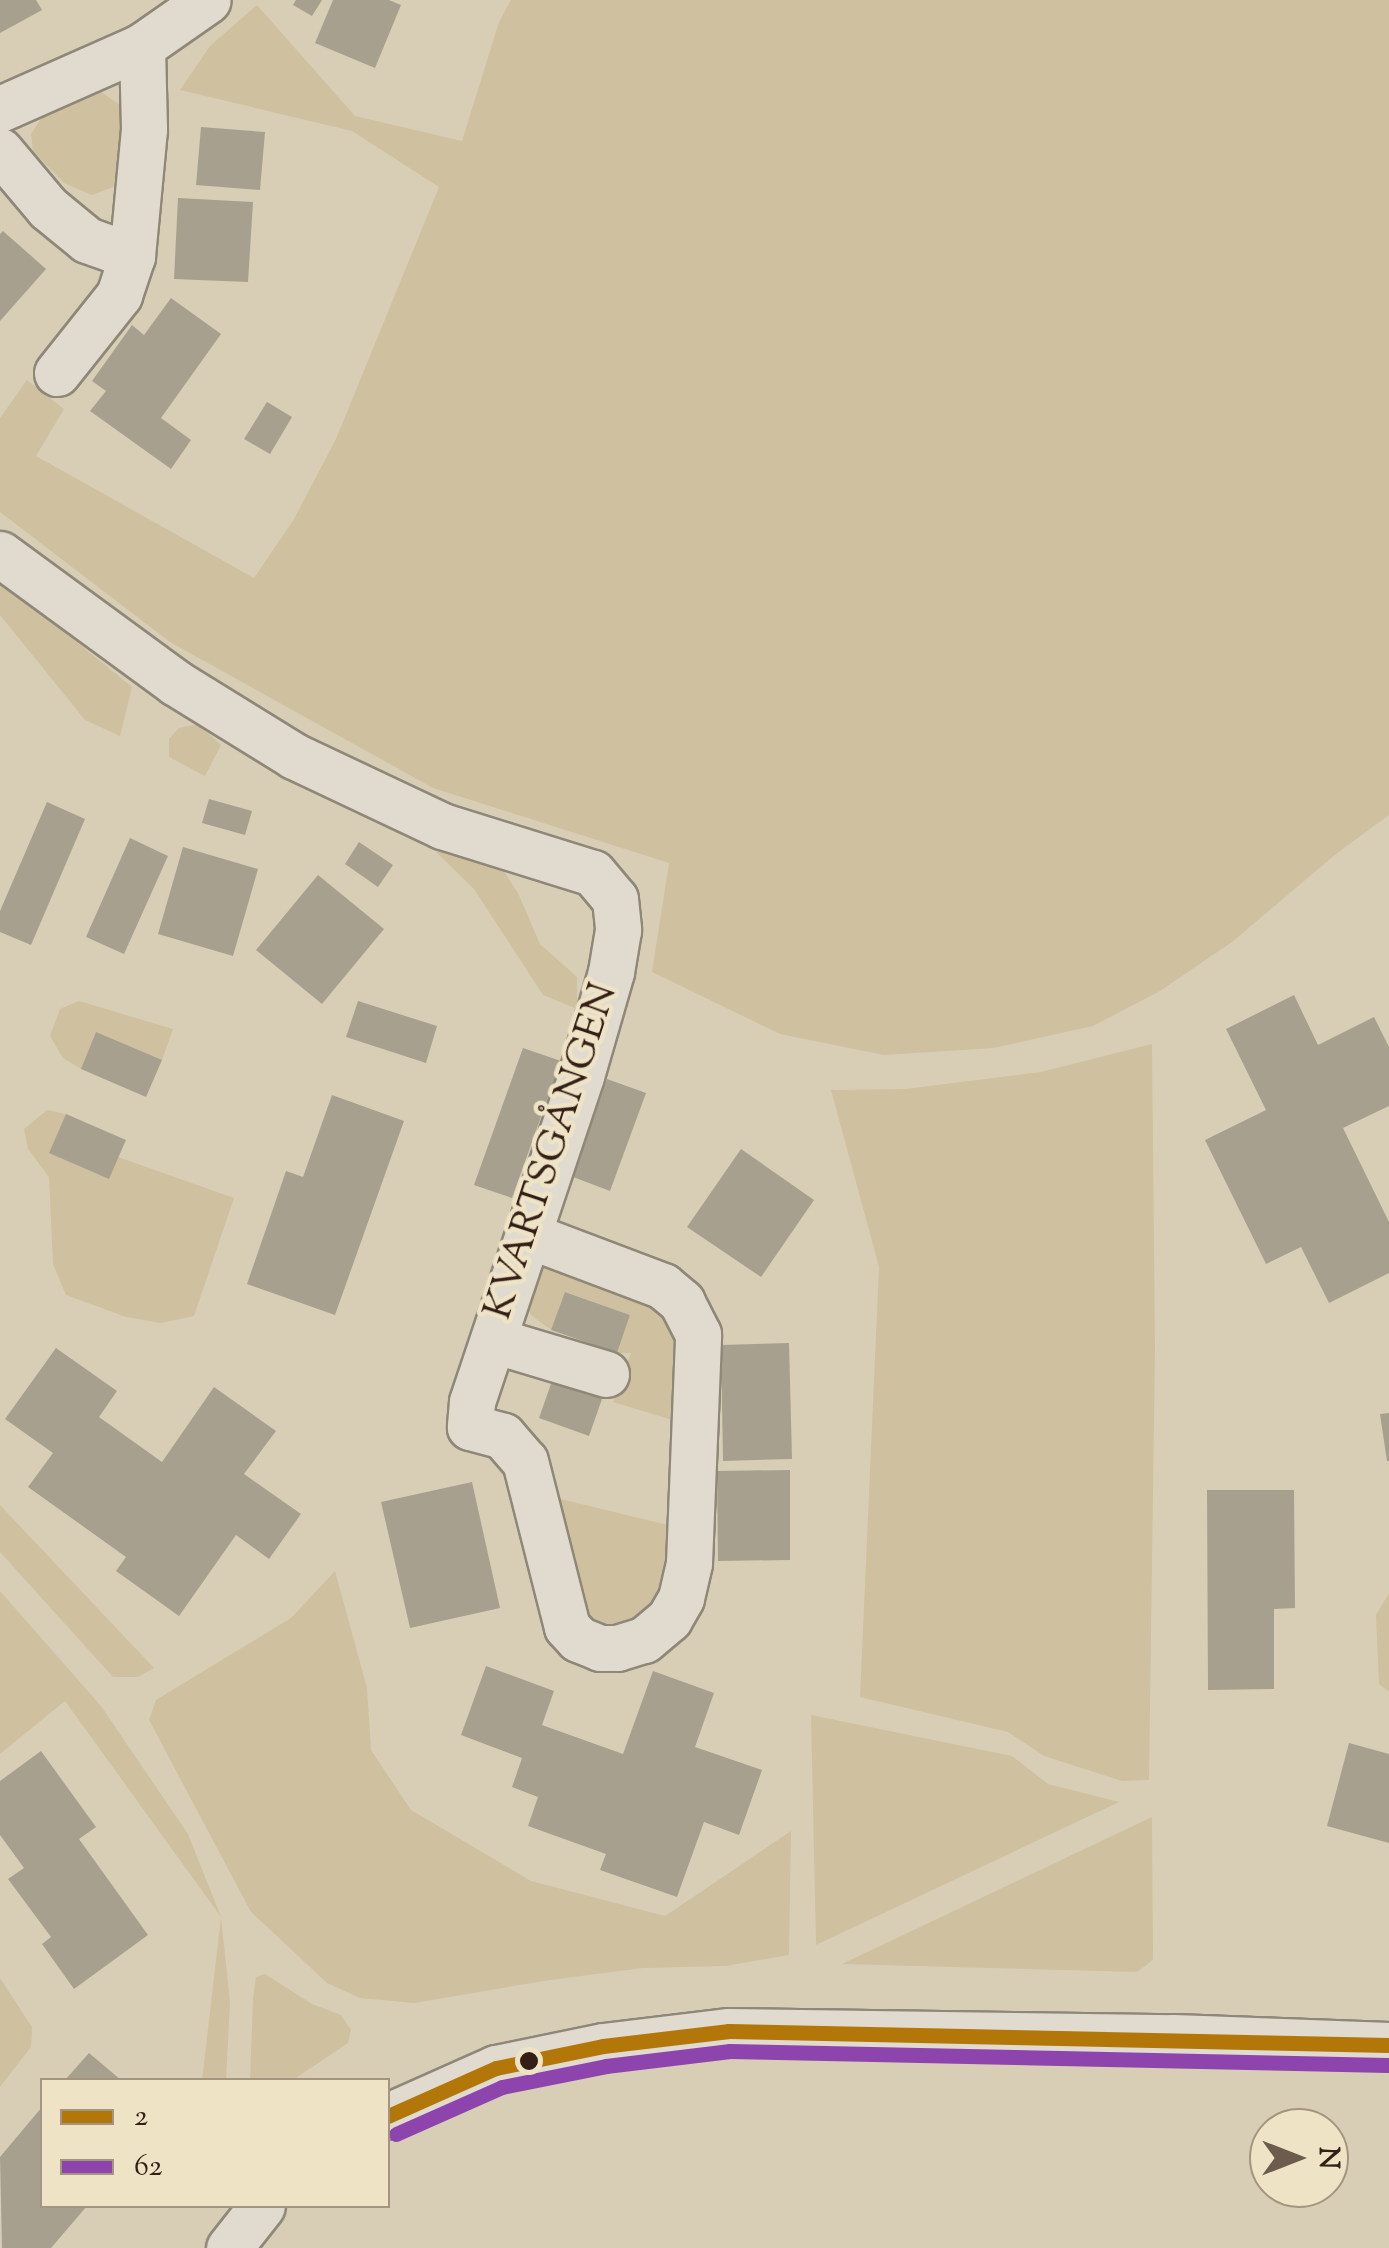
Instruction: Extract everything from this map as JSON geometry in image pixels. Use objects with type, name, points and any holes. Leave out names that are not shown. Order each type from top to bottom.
[{"type":"street","points":[[0,109],[142,46],[208,0]]},
{"type":"street","points":[[58,373],[120,295],[132,256],[144,129],[142,46]]},
{"type":"street","points":[[0,152],[48,208],[86,240],[132,256]]},
{"type":"street","name":"KVARTSGÅNGEN","points":[[0,554],[176,683],[294,756],[442,826],[593,873],[615,899],[618,930],[611,972],[472,1402],[470,1428],[503,1436],[526,1461],[567,1627],[578,1639],[600,1648],[644,1640],[675,1608],[689,1563],[698,1334],[682,1302],[663,1286],[528,1235]]},
{"type":"street","points":[[493,1340],[606,1374]]},
{"type":"street","points":[[390,2115],[496,2068],[603,2046],[729,2031],[1173,2037],[1389,2045]]},
{"type":"street","points":[[229,2248],[260,2208]]},
{"type":"shaded area","points":[[511,0],[1389,0],[1389,815],[1336,854],[1232,942],[1160,991],[1093,1026],[994,1048],[884,1055],[780,1034],[652,972],[669,863],[433,788],[170,642],[0,512],[0,418],[27,380],[64,409],[36,456],[254,578],[294,519],[336,439],[439,187],[352,131],[180,90],[210,46],[257,5],[355,116],[462,141],[499,22]]},
{"type":"shaded area","points":[[100,91],[123,107],[124,152],[113,187],[92,195],[64,183],[33,151],[31,134],[42,117]]},
{"type":"shaded area","points":[[0,580],[132,687],[120,736],[85,720],[0,615]]},
{"type":"shaded area","points":[[198,724],[221,745],[205,776],[169,757],[169,739],[179,728]]},
{"type":"shaded area","points":[[450,848],[499,864],[518,893],[540,944],[577,977],[577,1009],[543,995],[474,889],[436,852]]},
{"type":"shaded area","points":[[79,1001],[173,1029],[162,1060],[81,1069],[63,1058],[50,1036],[60,1009]]},
{"type":"shaded area","points":[[1152,1044],[1155,1347],[1149,1780],[1122,1781],[1044,1756],[1008,1732],[860,1697],[879,1267],[831,1090],[905,1089],[1041,1072]]},
{"type":"shaded area","points":[[47,1110],[66,1114],[50,1153],[118,1157],[234,1198],[194,1316],[161,1323],[126,1317],[66,1295],[53,1264],[49,1177],[28,1149],[24,1129]]},
{"type":"shaded area","points":[[541,1266],[662,1302],[679,1331],[679,1422],[613,1402],[631,1353],[617,1353],[630,1315],[566,1292],[551,1330],[531,1315],[524,1298]]},
{"type":"shaded area","points":[[548,1496],[672,1526],[665,1600],[650,1617],[594,1632],[576,1611]]},
{"type":"shaded area","points":[[0,1505],[154,1668],[138,1677],[113,1677],[0,1552]]},
{"type":"shaded area","points":[[335,1571],[367,1688],[371,1750],[411,1810],[531,1881],[665,1916],[791,1831],[789,1955],[726,1966],[643,1968],[414,2003],[360,1998],[327,1983],[251,1912],[149,1720],[156,1700],[291,1618]]},
{"type":"shaded area","points":[[0,1591],[101,1706],[188,1834],[221,1917],[65,1701],[0,1754]]},
{"type":"shaded area","points":[[1389,1593],[1389,1692],[1379,1684],[1376,1615]]},
{"type":"shaded area","points":[[811,1715],[1012,1756],[1048,1784],[1119,1802],[816,1945]]},
{"type":"shaded area","points":[[1152,1817],[1153,1960],[1137,1972],[842,1964]]},
{"type":"shaded area","points":[[221,1917],[230,2002],[226,2078],[202,2078]]},
{"type":"shaded area","points":[[265,1974],[312,2004],[341,2015],[351,2030],[348,2043],[296,2078],[250,2078],[256,1977]]},
{"type":"shaded area","points":[[0,1978],[32,2027],[31,2047],[0,2087]]},
{"type":"building","points":[[0,0],[36,0],[42,10],[0,33]]},
{"type":"building","points":[[296,0],[322,0],[312,16],[293,5]]},
{"type":"building","points":[[333,0],[389,0],[401,5],[375,68],[315,43]]},
{"type":"building","points":[[201,127],[265,132],[260,190],[196,185]]},
{"type":"building","points":[[178,198],[253,202],[248,282],[174,279]]},
{"type":"building","points":[[3,231],[46,269],[0,321],[0,234]]},
{"type":"building","points":[[171,298],[221,334],[161,418],[191,440],[171,469],[90,411],[106,391],[92,381],[132,325],[144,335]]},
{"type":"building","points":[[267,402],[292,417],[270,454],[244,439]]},
{"type":"building","points":[[209,799],[252,811],[245,835],[202,823]]},
{"type":"building","points":[[47,802],[85,819],[31,945],[0,932],[0,911]]},
{"type":"building","points":[[130,838],[168,856],[124,954],[86,937]]},
{"type":"building","points":[[359,842],[393,865],[378,887],[345,864]]},
{"type":"building","points":[[183,847],[258,869],[233,956],[158,934]]},
{"type":"building","points":[[318,875],[384,929],[322,1004],[256,950]]},
{"type":"building","points":[[1294,995],[1318,1045],[1374,1017],[1389,1047],[1389,1106],[1343,1128],[1389,1222],[1389,1273],[1329,1303],[1301,1247],[1266,1264],[1205,1140],[1266,1110],[1226,1029]]},
{"type":"building","points":[[358,1001],[437,1026],[426,1063],[346,1037]]},
{"type":"building","points":[[96,1032],[162,1060],[146,1097],[81,1069]]},
{"type":"building","points":[[523,1048],[561,1061],[512,1198],[474,1185]]},
{"type":"building","points":[[607,1079],[646,1093],[610,1191],[573,1177]]},
{"type":"building","points":[[332,1095],[404,1121],[335,1315],[247,1284],[286,1171],[303,1177]]},
{"type":"building","points":[[66,1114],[126,1140],[109,1179],[49,1153]]},
{"type":"building","points":[[741,1149],[814,1200],[761,1277],[687,1227]]},
{"type":"building","points":[[565,1292],[630,1315],[617,1353],[551,1330]]},
{"type":"building","points":[[789,1343],[792,1459],[723,1461],[721,1345]]},
{"type":"building","points":[[56,1348],[117,1391],[99,1417],[162,1462],[214,1387],[276,1431],[244,1474],[301,1514],[269,1559],[236,1535],[179,1616],[116,1571],[126,1557],[28,1487],[53,1453],[5,1419]]},
{"type":"building","points":[[552,1381],[602,1399],[589,1436],[539,1418]]},
{"type":"building","points":[[1389,1413],[1389,1461],[1387,1461],[1380,1414]]},
{"type":"building","points":[[790,1470],[790,1560],[718,1561],[717,1471]]},
{"type":"building","points":[[472,1482],[500,1608],[410,1628],[381,1502]]},
{"type":"building","points":[[1207,1490],[1294,1490],[1295,1608],[1274,1609],[1274,1689],[1208,1690]]},
{"type":"building","points":[[486,1666],[554,1691],[542,1725],[623,1754],[653,1671],[714,1693],[695,1747],[762,1770],[739,1835],[704,1822],[677,1897],[600,1870],[606,1854],[528,1826],[538,1797],[512,1787],[522,1758],[461,1735]]},
{"type":"building","points":[[1349,1743],[1389,1754],[1389,1843],[1327,1826]]},
{"type":"building","points":[[41,1751],[96,1827],[79,1839],[148,1935],[74,1989],[42,1944],[51,1937],[8,1879],[24,1868],[0,1835],[0,1781]]},
{"type":"building","points":[[89,2053],[119,2078],[67,2078]]},
{"type":"building","points":[[40,2109],[40,2208],[85,2208],[51,2248],[2,2248],[0,2157]]},
{"type":"transit line","name":"2","points":[[390,2115],[496,2068],[603,2046],[729,2031],[1389,2045]]},
{"type":"transit line","name":"62","points":[[396,2134],[502,2087],[606,2066],[730,2051],[1388,2065]]}]
